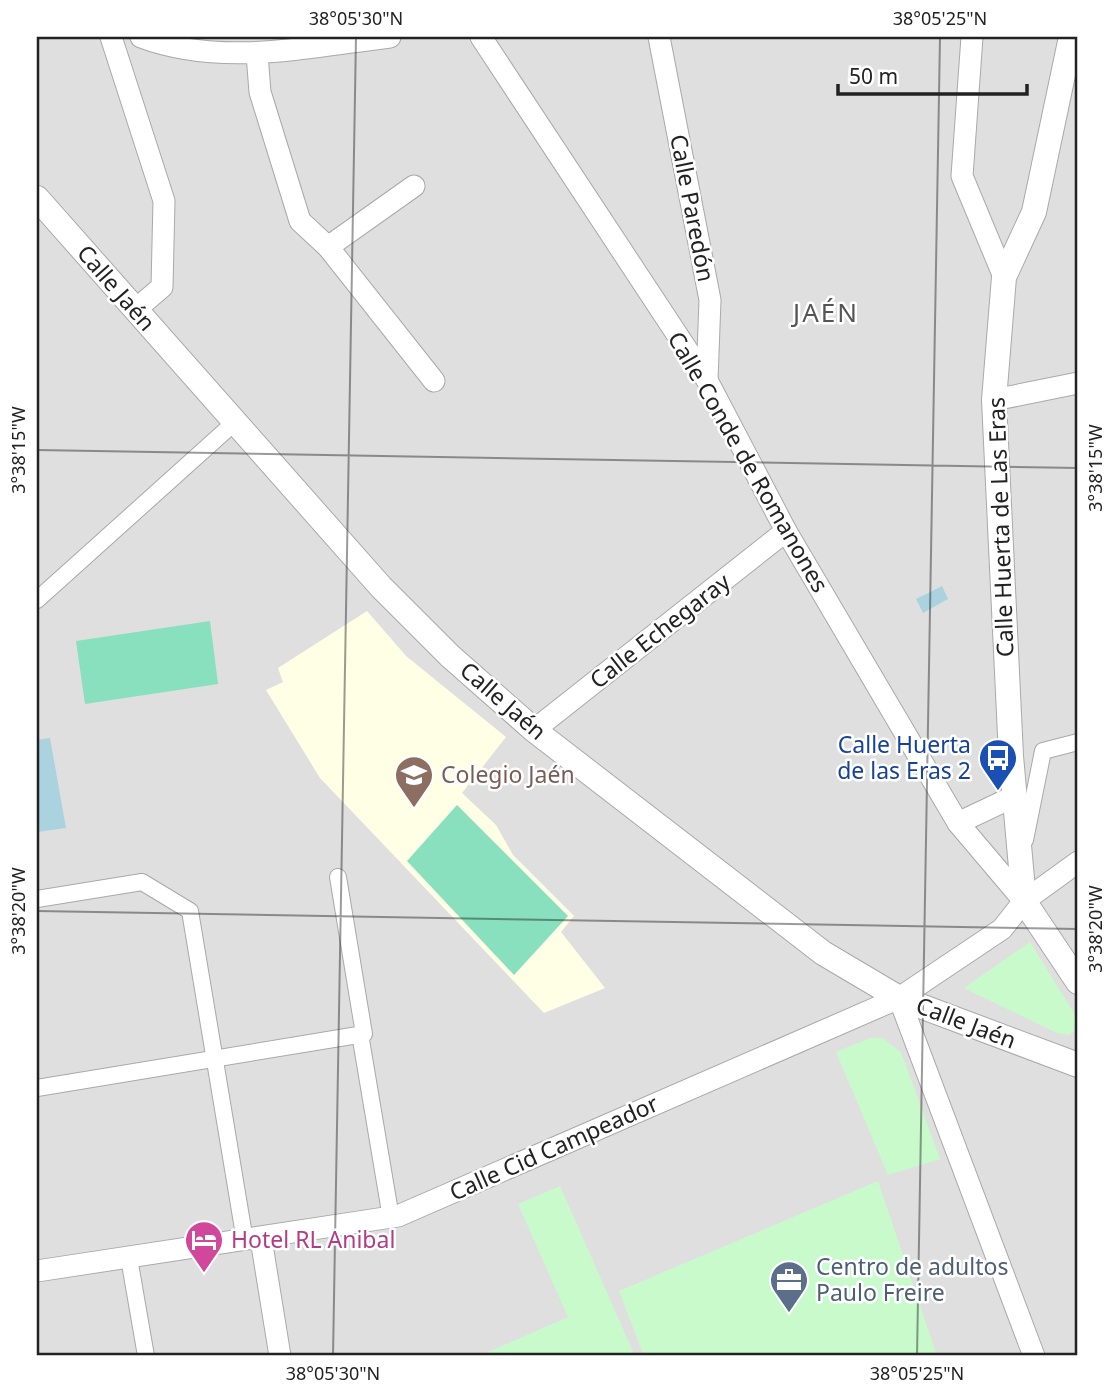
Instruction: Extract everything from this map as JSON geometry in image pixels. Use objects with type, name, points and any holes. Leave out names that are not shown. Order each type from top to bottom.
[{"type":"street","points":[[111,37],[164,201],[162,287],[135,310]]},
{"type":"street","points":[[141,37],[201,52],[257,54],[390,37]]},
{"type":"street","name":"Calle Conde de Romanones","points":[[481,37],[707,380],[786,531],[958,823],[1024,901]]},
{"type":"street","name":"Calle Paredón","points":[[659,37],[710,300],[707,380]]},
{"type":"street","points":[[972,37],[962,176],[1004,277]]},
{"type":"street","name":"Calle Huerta de Las Eras","points":[[1071,37],[1034,212],[1004,277],[994,400],[1015,796],[1024,901],[1078,982]]},
{"type":"street","points":[[257,54],[260,92],[300,221],[328,247],[434,381]]},
{"type":"street","points":[[328,247],[414,187]]},
{"type":"street","name":"Calle Jaén","points":[[37,198],[381,587],[450,656],[534,730],[823,953],[899,998],[1078,1065]]},
{"type":"street","points":[[994,400],[1078,383]]},
{"type":"street","points":[[37,600],[235,422]]},
{"type":"street","name":"Calle Echegaray","points":[[534,730],[786,531]]},
{"type":"street","points":[[1021,860],[1043,751],[1078,742]]},
{"type":"street","points":[[958,823],[1015,796]]},
{"type":"street","points":[[1024,901],[1078,862]]},
{"type":"street","points":[[37,1088],[364,1034],[338,877]]},
{"type":"street","points":[[37,900],[142,882],[190,911],[215,1058],[280,1356]]},
{"type":"street","name":"Calle Cid Campeador","points":[[37,1271],[391,1218],[899,998],[1002,929],[1024,901]]},
{"type":"street","points":[[899,998],[1034,1356]]},
{"type":"street","points":[[360,1034],[391,1218]]},
{"type":"street","points":[[1049,1054],[1078,1053]]},
{"type":"street","points":[[130,1258],[146,1356]]},
{"type":"shaded area","points":[[37,37],[1078,37],[1078,1356],[37,1356]]},
{"type":"shaded area","name":"Colegio Jaén","points":[[367,611],[406,656],[506,737],[462,793],[496,825],[513,855],[574,916],[561,932],[605,988],[544,1013],[320,778],[266,690],[283,682],[278,668]]},
{"type":"green space","points":[[210,621],[218,684],[85,704],[76,641]]},
{"type":"green space","points":[[457,805],[568,916],[514,975],[407,861]]},
{"type":"green space","points":[[1030,942],[1077,1018],[1077,1029],[1069,1035],[1057,1033],[964,988]]},
{"type":"green space","points":[[870,1038],[882,1038],[901,1052],[940,1159],[888,1175],[836,1052]]},
{"type":"green space","points":[[878,1181],[937,1356],[644,1356],[619,1291]]},
{"type":"green space","points":[[560,1186],[635,1356],[479,1356],[568,1317],[518,1204]]},
{"type":"water","points":[[942,586],[948,599],[923,613],[916,599]]},
{"type":"water","points":[[50,738],[66,828],[37,832],[37,740]]},
{"type":"place","name":"Calle Huerta de las Eras 2","points":[[998,792]]},
{"type":"place","name":"Colegio Jaén","points":[[414,809]]},
{"type":"place","name":"Hotel RL Anibal","points":[[204,1274]]},
{"type":"place","name":"Centro de adultos Paulo Freire","points":[[789,1314]]},
{"type":"district","name":"JAÉN","points":[[826,313]]}]
